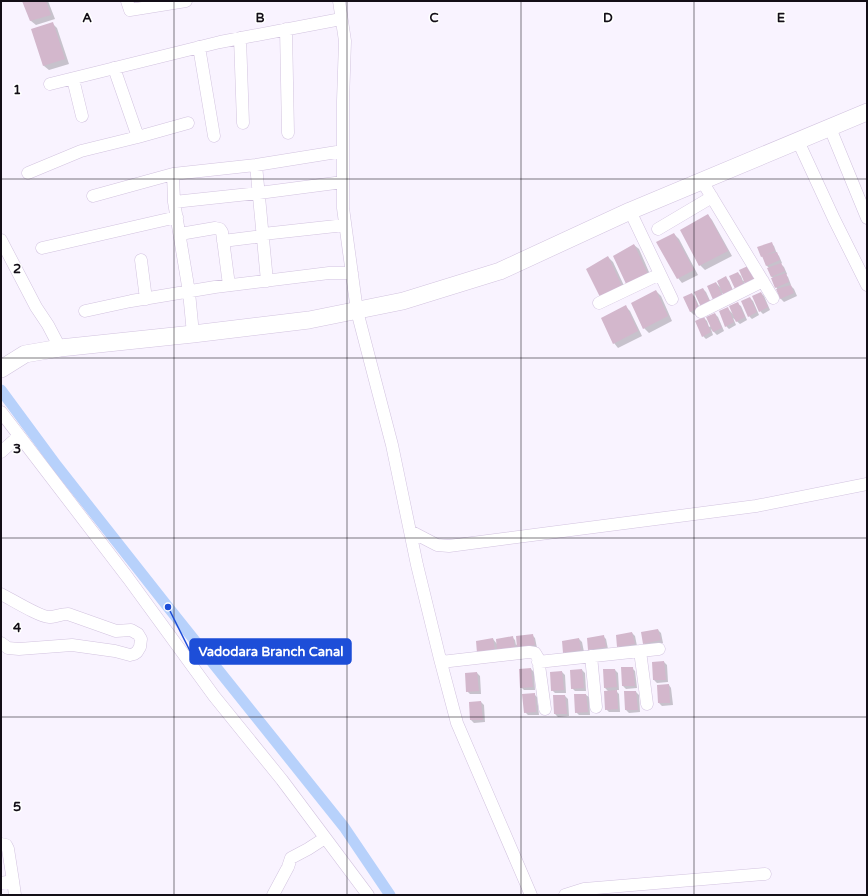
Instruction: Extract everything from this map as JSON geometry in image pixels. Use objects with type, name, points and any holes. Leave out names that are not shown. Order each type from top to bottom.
[{"type":"street","points":[[127,1],[130,10],[186,1]]},
{"type":"street","points":[[338,1],[345,41],[343,101],[343,208],[357,311],[392,445],[417,564],[441,662],[458,723],[531,895]]},
{"type":"street","points":[[50,84],[199,47],[341,19]]},
{"type":"street","points":[[286,29],[288,133]]},
{"type":"street","points":[[240,38],[243,123]]},
{"type":"street","points":[[199,47],[214,136]]},
{"type":"street","points":[[114,68],[138,137]]},
{"type":"street","points":[[73,79],[82,116]]},
{"type":"street","points":[[1,369],[25,354],[60,348],[309,320],[403,301],[500,271],[630,211],[867,113]]},
{"type":"street","points":[[28,173],[80,151],[188,123]]},
{"type":"street","points":[[830,128],[867,218]]},
{"type":"street","points":[[798,141],[867,286]]},
{"type":"street","points":[[93,196],[173,174],[256,165],[343,151]]},
{"type":"street","points":[[256,165],[267,281]]},
{"type":"street","points":[[173,174],[174,202],[189,292],[193,334]]},
{"type":"street","points":[[702,181],[773,298]]},
{"type":"street","points":[[174,202],[343,182]]},
{"type":"street","points":[[658,229],[712,197]]},
{"type":"street","points":[[630,211],[672,299]]},
{"type":"street","points":[[42,248],[177,217]]},
{"type":"street","points":[[223,241],[345,225]]},
{"type":"street","points":[[180,234],[217,228],[220,229],[222,232],[230,285]]},
{"type":"street","points":[[1,240],[36,307],[48,325],[60,348]]},
{"type":"street","points":[[141,260],[146,299]]},
{"type":"street","points":[[85,311],[230,285],[329,273],[352,273]]},
{"type":"street","points":[[599,303],[660,274]]},
{"type":"street","points":[[700,312],[763,281]]},
{"type":"street","points":[[1,412],[128,578],[214,696],[282,780],[368,895]]},
{"type":"street","points":[[1,452],[19,436]]},
{"type":"street","points":[[410,531],[437,545],[449,546],[756,506],[867,484]]},
{"type":"street","points":[[1,594],[40,615],[48,617],[68,614],[116,631],[131,630],[138,634],[141,639],[137,652],[130,655],[115,651],[72,646],[19,649],[8,648],[1,643]]},
{"type":"street","points":[[538,662],[659,649]]},
{"type":"street","points":[[640,651],[647,704]]},
{"type":"street","points":[[441,662],[529,652],[535,653],[538,658],[545,709]]},
{"type":"street","points":[[591,656],[596,707]]},
{"type":"street","points":[[273,895],[288,867],[290,859],[325,838]]},
{"type":"street","points":[[1,844],[6,845],[8,849],[15,895]]},
{"type":"street","points":[[565,895],[584,889],[765,874]]},
{"type":"street","points":[[1,883],[13,881]]},
{"type":"building","points":[[22,1],[46,1],[51,15],[30,21]]},
{"type":"building","points":[[53,22],[65,59],[43,66],[31,29]]},
{"type":"building","points":[[708,214],[728,251],[699,266],[680,230]]},
{"type":"building","points":[[674,233],[694,270],[677,279],[656,242]]},
{"type":"building","points":[[772,242],[775,251],[761,257],[757,247]]},
{"type":"building","points":[[634,244],[648,274],[627,286],[613,256]]},
{"type":"building","points":[[777,252],[780,260],[766,266],[762,256]]},
{"type":"building","points":[[608,256],[622,286],[600,297],[586,269]]},
{"type":"building","points":[[781,263],[785,271],[771,277],[767,268]]},
{"type":"building","points":[[748,266],[755,281],[746,286],[739,270]]},
{"type":"building","points":[[738,272],[745,287],[736,291],[729,276]]},
{"type":"building","points":[[786,273],[789,282],[775,288],[771,278]]},
{"type":"building","points":[[726,276],[733,291],[724,296],[717,281]]},
{"type":"building","points":[[716,282],[723,297],[714,302],[707,286]]},
{"type":"building","points":[[791,285],[794,293],[780,299],[776,289]]},
{"type":"building","points":[[703,288],[710,302],[701,307],[694,292]]},
{"type":"building","points":[[656,290],[668,316],[643,329],[631,303]]},
{"type":"building","points":[[761,292],[768,307],[759,312],[752,296]]},
{"type":"building","points":[[692,293],[699,308],[690,312],[683,297]]},
{"type":"building","points":[[750,297],[757,312],[748,317],[741,301]]},
{"type":"building","points":[[738,302],[745,317],[736,322],[729,306]]},
{"type":"building","points":[[626,305],[638,331],[613,344],[601,318]]},
{"type":"building","points":[[728,307],[734,322],[725,327],[719,311]]},
{"type":"building","points":[[715,313],[722,328],[713,332],[706,317]]},
{"type":"building","points":[[704,317],[711,332],[702,337],[695,321]]},
{"type":"building","points":[[658,629],[661,640],[643,644],[641,632]]},
{"type":"building","points":[[632,632],[635,644],[617,647],[616,635]]},
{"type":"building","points":[[533,634],[535,645],[517,648],[516,636]]},
{"type":"building","points":[[604,635],[606,647],[588,650],[587,638]]},
{"type":"building","points":[[513,636],[515,647],[497,651],[496,639]]},
{"type":"building","points":[[493,638],[495,649],[477,653],[476,641]]},
{"type":"building","points":[[579,638],[581,650],[563,653],[562,641]]},
{"type":"building","points":[[664,661],[666,680],[653,680],[652,662]]},
{"type":"building","points":[[621,667],[633,667],[635,686],[622,686]]},
{"type":"building","points":[[531,668],[533,687],[520,688],[519,669]]},
{"type":"building","points":[[582,669],[584,688],[571,689],[570,670]]},
{"type":"building","points":[[603,669],[615,669],[617,687],[604,688]]},
{"type":"building","points":[[562,671],[564,690],[551,691],[550,672]]},
{"type":"building","points":[[477,672],[479,691],[466,692],[465,673]]},
{"type":"building","points":[[669,684],[670,703],[658,703],[657,685]]},
{"type":"building","points":[[617,690],[618,709],[605,710],[604,691]]},
{"type":"building","points":[[624,691],[636,691],[638,710],[625,710]]},
{"type":"building","points":[[535,693],[536,712],[524,713],[522,694]]},
{"type":"building","points":[[574,694],[586,694],[588,712],[575,713]]},
{"type":"building","points":[[553,695],[565,695],[567,714],[554,714]]},
{"type":"building","points":[[481,701],[483,720],[470,720],[469,702]]},
{"type":"waterway","points":[[1,390],[57,466],[344,827],[390,895]]},
{"type":"place","name":"Vadodara Branch Canal","points":[[168,607]]}]
